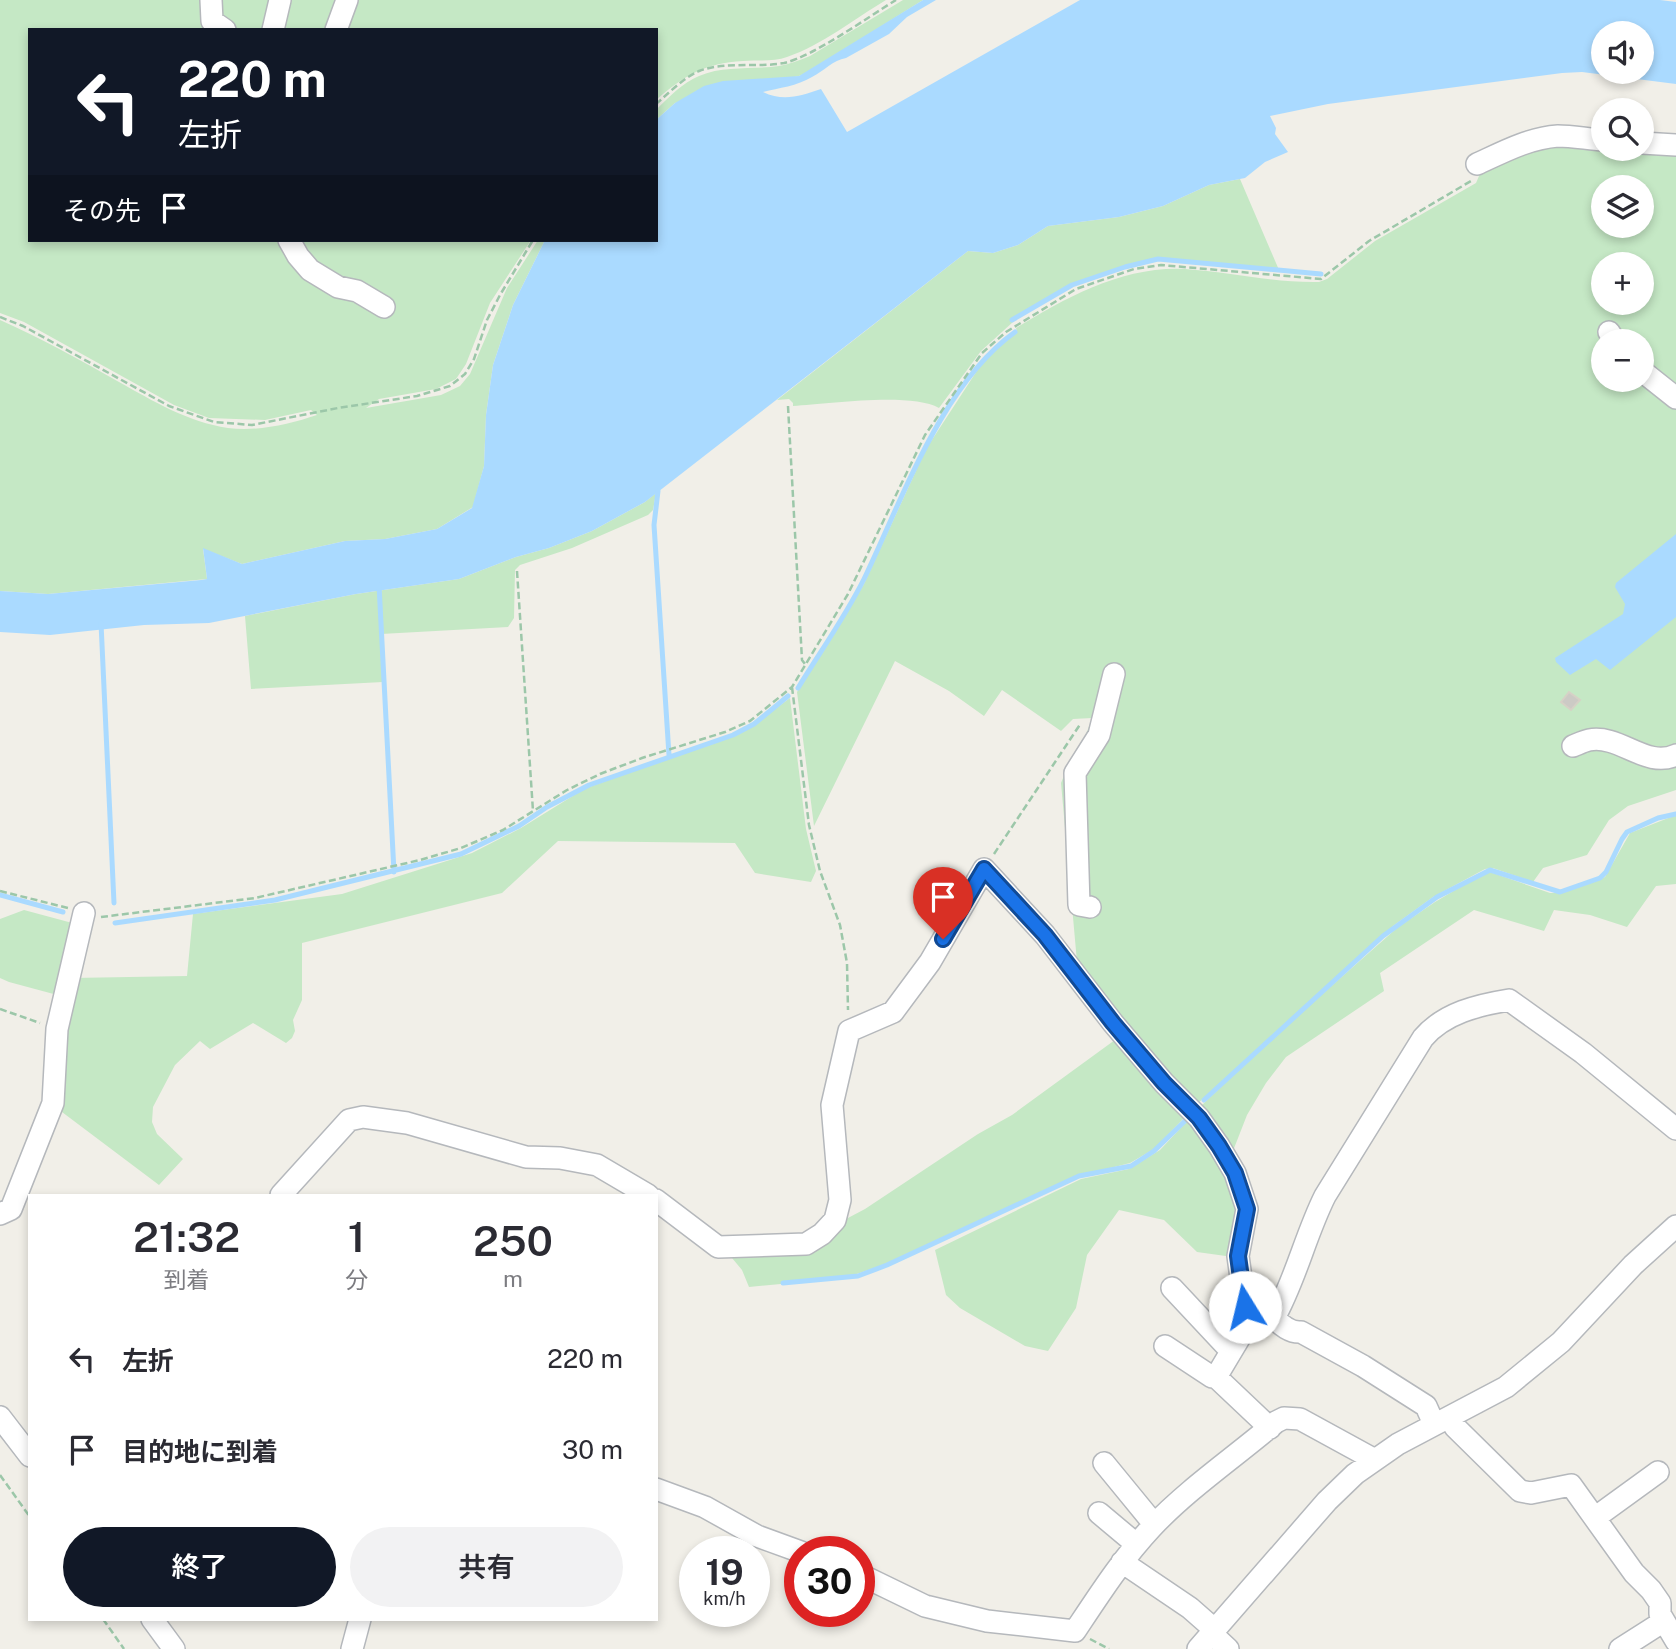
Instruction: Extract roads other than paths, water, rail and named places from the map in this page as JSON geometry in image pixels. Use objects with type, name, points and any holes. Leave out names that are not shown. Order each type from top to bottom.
[{"type":"street","points":[[211,0],[212,20],[222,28]]},
{"type":"street","points":[[274,28],[280,0]]},
{"type":"street","points":[[337,28],[347,0]]},
{"type":"street","points":[[1478,164],[1519,144],[1538,139],[1559,136],[1591,139]]},
{"type":"street","points":[[1654,144],[1676,145]]},
{"type":"street","points":[[290,242],[310,270],[338,287],[357,291],[384,307]]},
{"type":"street","points":[[1654,381],[1676,398]]},
{"type":"street","points":[[1090,907],[1079,905],[1075,773],[1099,735],[1114,674]]},
{"type":"street","points":[[1573,746],[1590,740],[1609,741],[1655,759],[1666,760],[1676,755]]},
{"type":"street","points":[[658,1202],[718,1247],[806,1244],[822,1234],[835,1220],[839,1200],[832,1105],[849,1031],[893,1013],[930,962],[984,869],[1045,935],[1113,1023],[1164,1083],[1199,1118],[1219,1146],[1235,1173],[1247,1209],[1238,1256],[1245,1307],[1295,1332],[1301,1332],[1363,1366],[1426,1406],[1442,1422],[1455,1427],[1520,1491],[1531,1493],[1571,1485],[1634,1573],[1660,1603],[1660,1614],[1676,1641]]},
{"type":"street","points":[[14,1214],[53,1103],[57,1029],[83,913]]},
{"type":"street","points":[[1216,1377],[1231,1351],[1289,1291],[1313,1220],[1325,1196],[1423,1038],[1430,1030],[1448,1019],[1479,1005],[1509,1000],[1583,1053],[1676,1129]]},
{"type":"street","points":[[282,1194],[349,1121],[363,1117],[407,1124],[526,1157],[559,1158],[597,1165],[646,1194]]},
{"type":"street","points":[[1208,1638],[1327,1502],[1355,1474],[1398,1444],[1506,1387],[1539,1361],[1633,1265],[1676,1226]]},
{"type":"street","points":[[1172,1288],[1231,1351]]},
{"type":"street","points":[[1165,1346],[1216,1377],[1270,1428]]},
{"type":"street","points":[[0,1417],[28,1453]]},
{"type":"street","points":[[875,1582],[925,1605],[987,1621],[1075,1631],[1122,1562],[1154,1524],[1184,1496],[1284,1418],[1300,1419],[1375,1460]]},
{"type":"street","points":[[1104,1463],[1154,1524]]},
{"type":"street","points":[[1596,1517],[1658,1472]]},
{"type":"street","points":[[658,1490],[705,1507],[757,1536],[784,1546]]},
{"type":"street","points":[[1099,1513],[1136,1544]]},
{"type":"street","points":[[1122,1562],[1190,1608],[1208,1638],[1228,1649]]},
{"type":"street","points":[[153,1621],[174,1649]]},
{"type":"street","points":[[352,1649],[359,1621]]},
{"type":"street","points":[[1620,1649],[1664,1621]]},
{"type":"water","points":[[923,0],[936,0],[907,17],[889,34],[816,75],[763,92],[785,97],[821,89],[847,132],[1080,0],[1676,2],[1676,84],[1654,81],[1654,21],[1591,21],[1591,73],[1562,73],[1328,104],[1270,116],[1276,128],[1275,134],[1288,152],[1265,162],[1245,178],[1209,185],[1163,206],[1119,217],[1048,226],[1018,245],[993,253],[968,251],[645,502],[592,531],[549,548],[516,557],[459,579],[356,594],[209,623],[144,625],[50,635],[0,632],[0,591],[48,594],[207,579],[203,548],[242,564],[345,541],[385,539],[437,529],[472,508],[484,466],[486,415],[493,365],[513,305],[544,242],[658,242],[658,118],[675,103],[704,86],[723,81],[799,76]]},
{"type":"water","points":[[1676,534],[1676,617],[1610,670],[1596,659],[1570,675],[1555,658],[1623,614],[1625,604],[1615,587],[1616,583]]},
{"type":"waterway","points":[[1012,320],[1072,285],[1158,259],[1321,274]]},
{"type":"waterway","points":[[798,688],[857,593],[926,445],[945,412],[989,354],[1015,332]]},
{"type":"waterway","points":[[658,491],[654,525],[669,755]]},
{"type":"waterway","points":[[379,585],[394,872]]},
{"type":"waterway","points":[[101,623],[114,903]]},
{"type":"waterway","points":[[115,923],[275,900],[461,854],[519,826],[547,807],[589,785],[733,735],[754,724],[788,696]]},
{"type":"waterway","points":[[1204,1100],[1383,936],[1437,897],[1490,870],[1560,892],[1600,878],[1606,872],[1627,832],[1658,818],[1676,814]]},
{"type":"waterway","points":[[0,895],[63,912]]},
{"type":"waterway","points":[[783,1283],[858,1276],[1079,1176],[1131,1166],[1154,1151],[1188,1118]]}]
